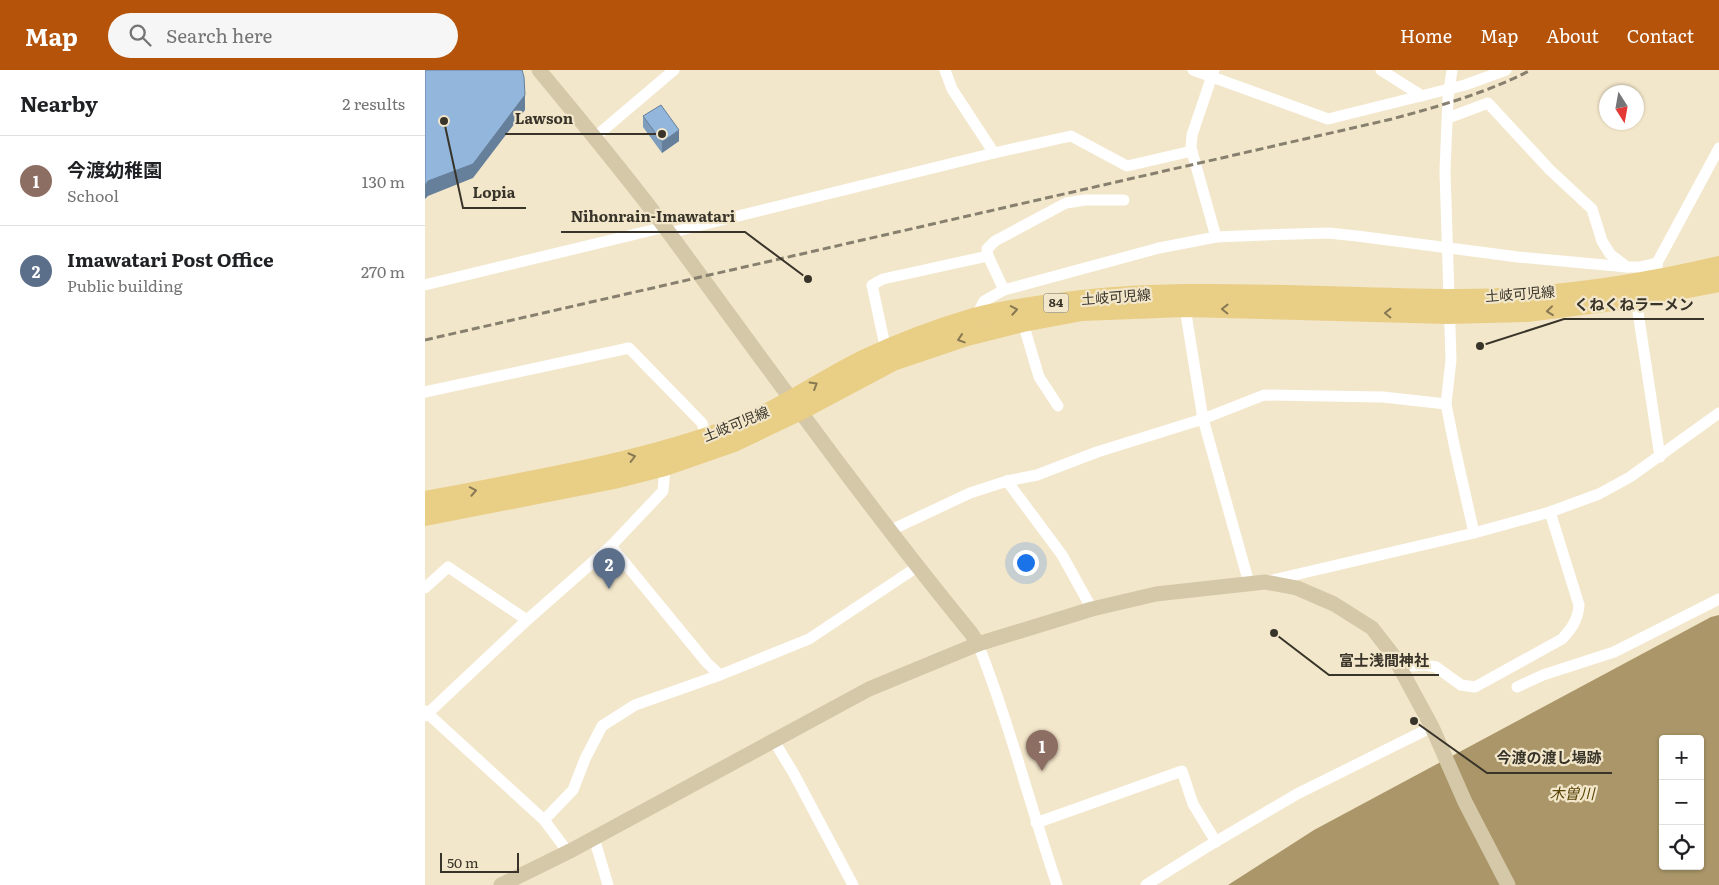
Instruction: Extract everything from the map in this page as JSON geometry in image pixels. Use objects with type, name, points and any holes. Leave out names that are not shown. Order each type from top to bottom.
[{"type":"main road","name":"土岐可児線","points":[[425,516],[614,480],[665,467],[734,443],[795,406],[893,362],[967,337],[1023,323],[1082,312],[1185,308],[1448,306],[1524,296],[1658,271],[1719,265]]},
{"type":"main road","name":"土岐可児線","points":[[425,500],[596,466],[670,448],[763,415],[795,406],[815,384],[865,358],[915,337],[976,317],[1068,300],[1129,294],[1226,292],[1527,313],[1636,299],[1719,283]]},
{"type":"street","points":[[539,70],[595,137],[667,230],[795,406],[917,567],[979,644],[1011,736],[1036,824],[1057,885]]},
{"type":"street","points":[[595,137],[674,70]]},
{"type":"street","points":[[945,70],[952,89],[994,153]]},
{"type":"street","points":[[1193,70],[1212,74],[1328,120],[1465,85],[1506,70]]},
{"type":"street","points":[[1381,70],[1422,96]]},
{"type":"street","points":[[1452,70],[1445,171],[1451,360],[1446,404],[1474,533]]},
{"type":"street","points":[[1212,74],[1192,135],[1192,151],[1216,238]]},
{"type":"street","points":[[1448,118],[1488,103],[1550,170],[1592,209],[1602,242],[1610,254],[1627,267]]},
{"type":"street","points":[[425,285],[1071,136],[1127,166],[1192,151]]},
{"type":"street","points":[[976,317],[984,300],[1004,290],[1159,248],[1216,238],[1328,233],[1518,257],[1640,267],[1658,271],[1719,148]]},
{"type":"street","points":[[1004,290],[988,256],[987,249],[995,241],[1066,203],[1085,200],[1124,200]]},
{"type":"street","points":[[888,348],[884,342],[873,285],[883,279],[988,256]]},
{"type":"street","points":[[1636,299],[1660,457]]},
{"type":"street","points":[[1185,308],[1203,418],[1249,583]]},
{"type":"street","points":[[1023,323],[1039,377],[1058,406]]},
{"type":"street","points":[[425,392],[629,348],[702,423],[706,436]]},
{"type":"street","points":[[889,530],[953,500],[1203,418],[1264,395],[1383,397],[1446,404]]},
{"type":"street","points":[[501,885],[568,852],[869,689],[979,644],[1091,609],[1156,594],[1265,582],[1474,533],[1550,512],[1599,494],[1630,477],[1719,413]]},
{"type":"street","points":[[568,852],[544,820],[426,714],[527,620],[611,546],[663,491],[665,467]]},
{"type":"street","points":[[1007,481],[1062,556],[1091,609]]},
{"type":"street","points":[[1401,670],[1410,666],[1426,664],[1436,667],[1461,685],[1475,687],[1562,639],[1573,628],[1578,616],[1579,606],[1550,512]]},
{"type":"street","points":[[611,546],[659,607],[707,663],[720,675]]},
{"type":"street","points":[[425,588],[447,567],[527,620]]},
{"type":"street","points":[[544,820],[573,790],[585,759],[602,726],[635,705],[720,675],[809,640],[917,567]]},
{"type":"street","points":[[1265,582],[1297,588],[1333,604],[1372,628],[1393,655],[1435,734],[1465,802],[1508,885]]},
{"type":"street","points":[[1517,687],[1543,674],[1614,652],[1719,599]]},
{"type":"street","points":[[1146,885],[1297,794],[1435,734]]},
{"type":"street","points":[[774,741],[794,774],[853,885]]},
{"type":"street","points":[[1036,824],[1182,771],[1193,804],[1216,842]]},
{"type":"street","points":[[594,838],[608,885]]},
{"type":"water","name":"木曽川","points":[[1719,615],[1719,885],[1228,885],[1314,830],[1711,617]]},
{"type":"building","points":[[425,70],[522,70],[525,95],[473,164],[428,181],[425,185]]},
{"type":"building","points":[[661,105],[679,130],[662,142],[643,116]]},
{"type":"railway","points":[[425,340],[1392,119],[1480,92],[1531,70]]},
{"type":"place","name":"Lopia","points":[[444,121]]},
{"type":"place","name":"Lawson","points":[[662,134]]},
{"type":"place","name":"Nihonrain-Imawatari","points":[[808,279]]},
{"type":"place","name":"くねくねラーメン","points":[[1480,346]]},
{"type":"place","name":"Imawatari Post Office","points":[[609,589]]},
{"type":"place","name":"富士浅間神社","points":[[1274,633]]},
{"type":"place","name":"今渡の渡し場跡","points":[[1414,721]]},
{"type":"place","name":"今渡幼稚園","points":[[1042,771]]}]
